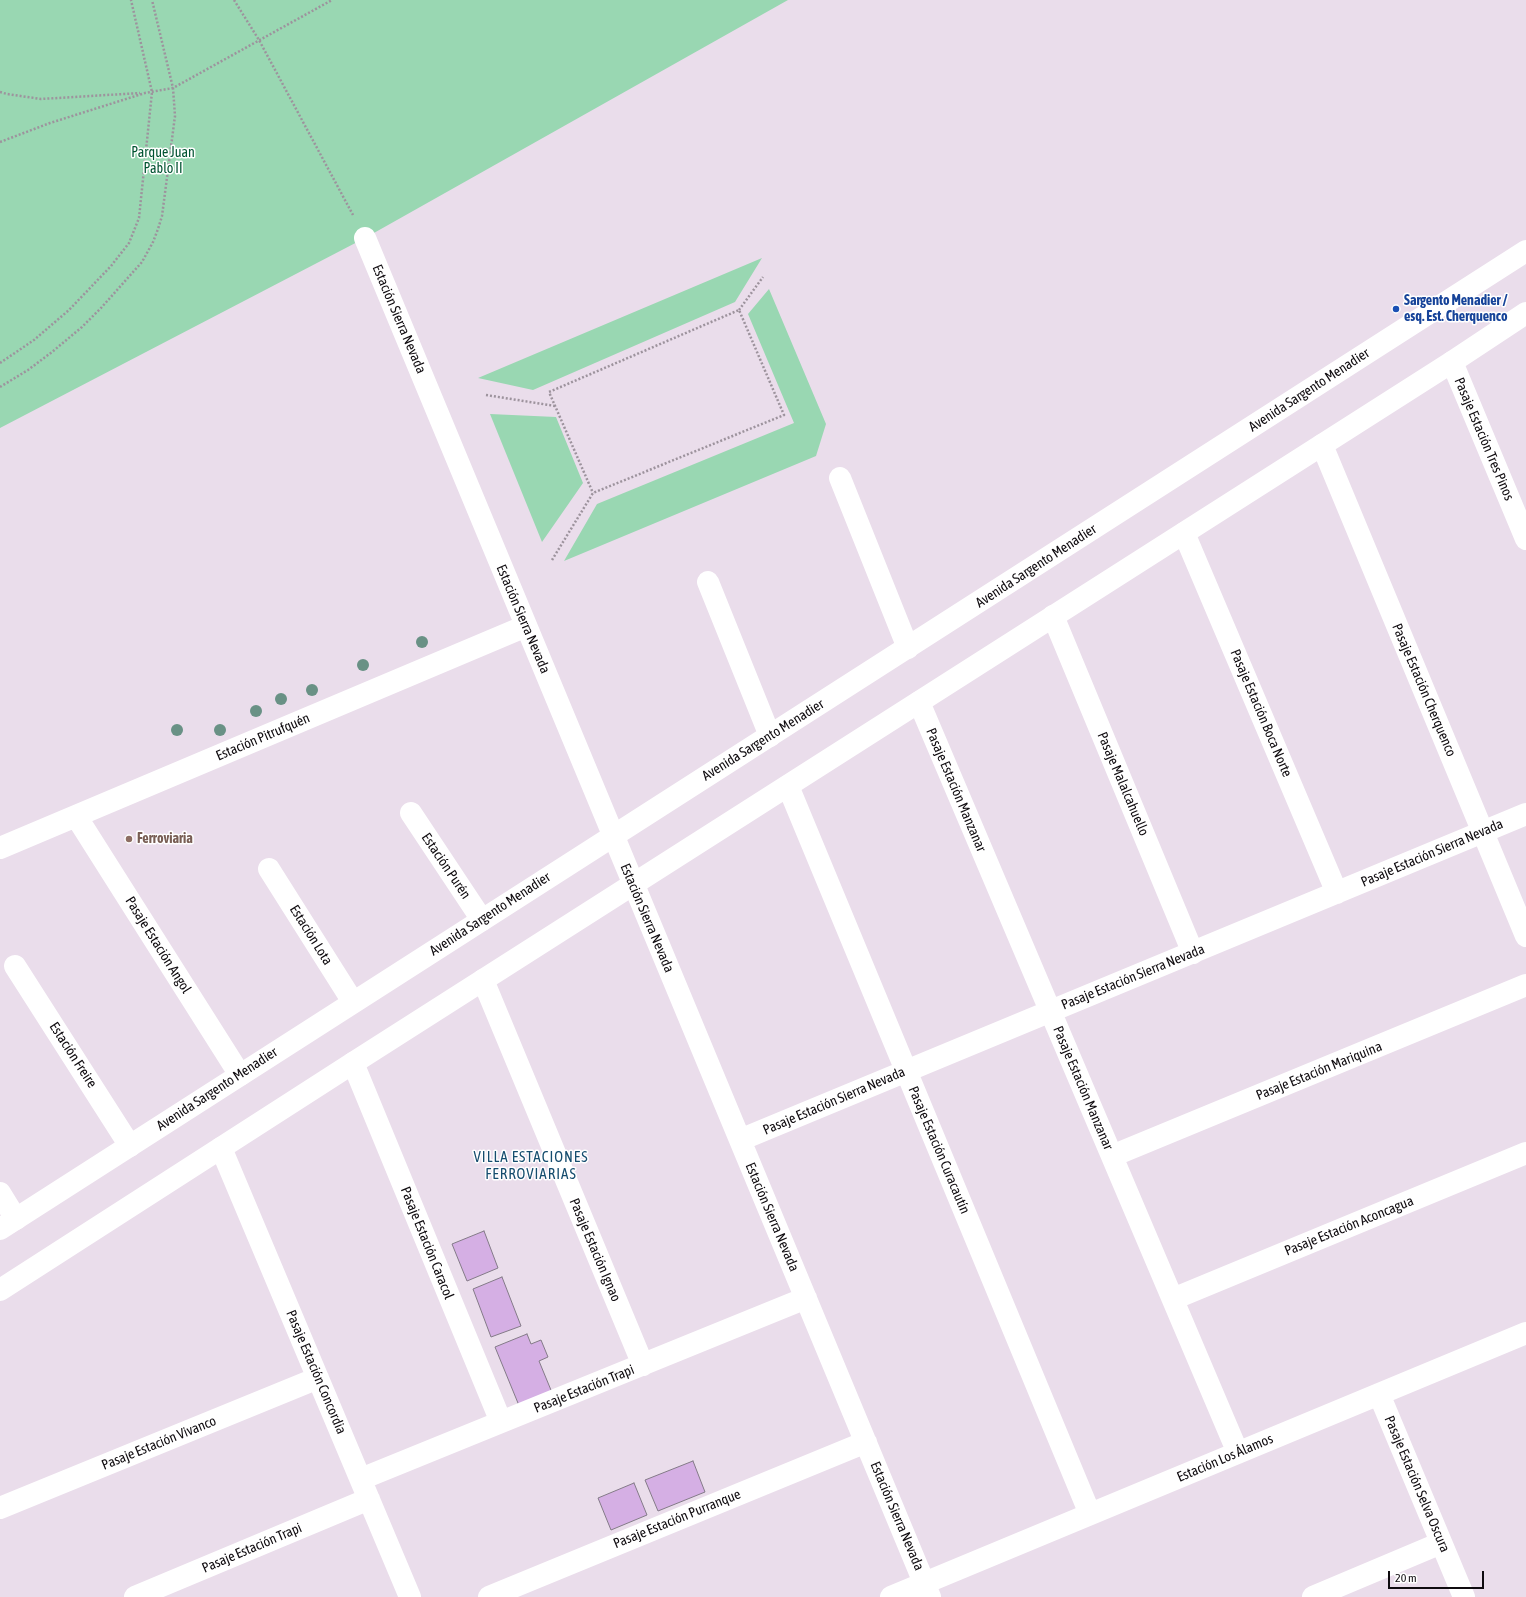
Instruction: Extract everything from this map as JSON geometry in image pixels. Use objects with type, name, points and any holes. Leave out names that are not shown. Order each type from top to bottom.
[{"type":"street","name":"Estación Sierra Nevada","points":[[365,238],[927,1590]]},
{"type":"street","name":"Avenida Sargento Menadier","points":[[8,1224],[1526,251]]},
{"type":"street","points":[[0,1290],[633,884],[1452,362],[1526,313]]},
{"type":"street","name":"Pasaje Estación Tres Pinos","points":[[1452,362],[1526,539]]},
{"type":"street","name":"Pasaje Estación Cherquenco","points":[[1322,445],[1526,936]]},
{"type":"street","points":[[840,478],[908,648]]},
{"type":"street","name":"Pasaje Estación Boca Norte","points":[[1184,533],[1337,893]]},
{"type":"street","points":[[708,582],[770,736]]},
{"type":"street","name":"Pasaje Malalcahuello","points":[[1054,616],[1193,953]]},
{"type":"street","name":"Estación Pitrufquén","points":[[0,848],[526,626]]},
{"type":"street","name":"Pasaje Estación Manzanar","points":[[919,702],[1238,1452]]},
{"type":"street","name":"Pasaje Estación Curacautín","points":[[788,786],[1090,1514]]},
{"type":"street","name":"Estación Purén","points":[[411,813],[482,920]]},
{"type":"street","name":"Pasaje Estación Sierra Nevada","points":[[740,1140],[1526,814]]},
{"type":"street","name":"Pasaje Estación Angol","points":[[76,816],[240,1075]]},
{"type":"street","name":"Estación Lota","points":[[269,869],[353,1002]]},
{"type":"street","name":"Estación Freire","points":[[16,966],[130,1146]]},
{"type":"street","name":"Pasaje Estación Ignao","points":[[483,980],[643,1365]]},
{"type":"street","name":"Pasaje Estación Mariquina","points":[[1112,1156],[1526,985]]},
{"type":"street","name":"Pasaje Estación Caracol","points":[[353,1063],[501,1422]]},
{"type":"street","name":"Pasaje Estación Concordia","points":[[221,1148],[410,1597]]},
{"type":"street","name":"Pasaje Estación Aconcagua","points":[[1173,1299],[1526,1153]]},
{"type":"street","points":[[0,1194],[8,1224]]},
{"type":"street","name":"Pasaje Estación Trapi","points":[[361,1479],[806,1298]]},
{"type":"street","name":"Estación Los Álamos","points":[[890,1597],[927,1590],[1090,1514],[1379,1394],[1525,1336]]},
{"type":"street","name":"Pasaje Estación Vivanco","points":[[0,1508],[318,1378]]},
{"type":"street","name":"Pasaje Estación Selva Oscura","points":[[1379,1394],[1464,1597]]},
{"type":"street","name":"Pasaje Estación Purranque","points":[[489,1597],[866,1442]]},
{"type":"street","name":"Pasaje Estación Trapi","points":[[135,1597],[369,1499]]},
{"type":"street","points":[[1313,1597],[1441,1543]]},
{"type":"path","points":[[0,363],[34,340],[69,310],[111,266],[129,243],[139,218],[152,92],[130,0]]},
{"type":"path","points":[[0,387],[28,370],[82,327],[142,262],[153,242],[162,216],[175,116],[173,88],[152,0]]},
{"type":"path","points":[[234,0],[259,40],[365,238]]},
{"type":"path","points":[[0,92],[40,99],[145,93],[173,88],[332,0]]},
{"type":"path","points":[[0,142],[50,123],[145,93]]},
{"type":"path","points":[[593,493],[549,392],[739,310],[762,278]]},
{"type":"path","points":[[552,560],[593,493],[784,415],[739,310]]},
{"type":"path","points":[[486,395],[555,406]]},
{"type":"green space","name":"Parque Juan Pablo II","points":[[0,0],[788,0],[365,238],[0,428]]},
{"type":"green space","points":[[762,258],[735,302],[533,390],[478,378]]},
{"type":"green space","points":[[769,289],[826,424],[816,456],[564,561],[597,504],[794,423],[748,314]]},
{"type":"green space","points":[[490,414],[556,417],[583,483],[542,542]]},
{"type":"building","points":[[484,1231],[498,1268],[467,1281],[452,1244]]},
{"type":"building","points":[[502,1277],[521,1326],[491,1337],[473,1289]]},
{"type":"building","points":[[527,1334],[531,1344],[541,1340],[548,1357],[539,1361],[553,1395],[520,1408],[495,1347]]},
{"type":"building","points":[[693,1461],[705,1492],[658,1511],[645,1480]]},
{"type":"building","points":[[634,1483],[647,1515],[611,1530],[598,1498]]},
{"type":"place","name":"Sargento Menadier / esq. Est. Cherquenco","points":[[1396,309]]},
{"type":"place","name":"Ferroviaria","points":[[129,839]]},
{"type":"district","name":"VILLA ESTACIONES FERROVIARIAS","points":[[531,1166]]}]
